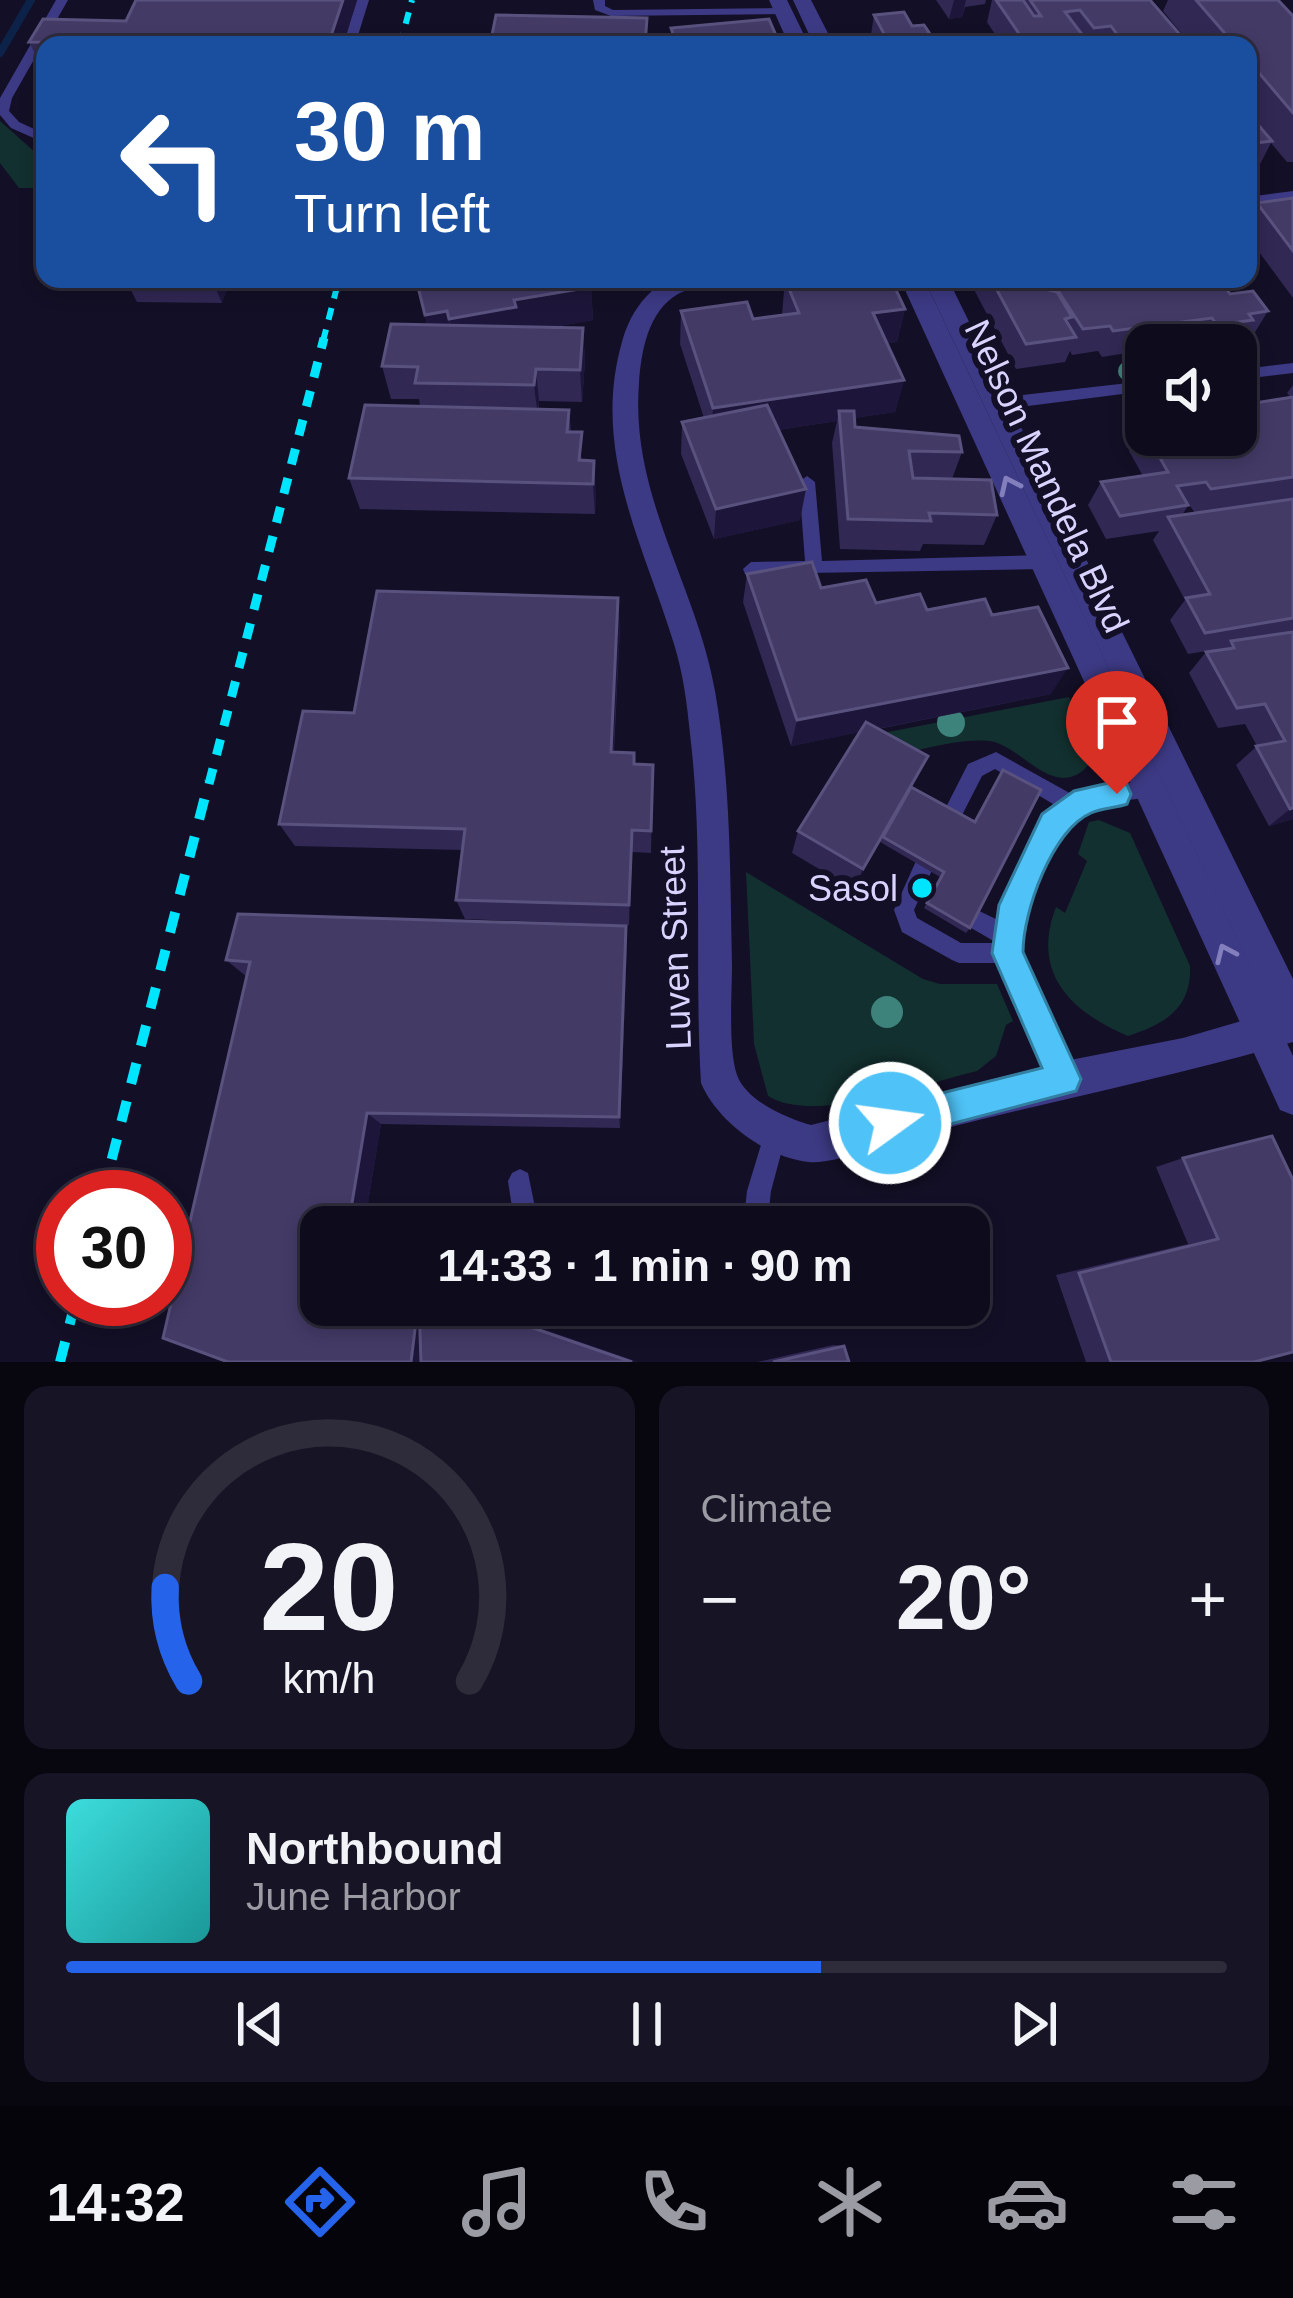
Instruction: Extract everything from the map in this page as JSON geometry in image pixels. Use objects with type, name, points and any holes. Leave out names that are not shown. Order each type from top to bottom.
[{"type":"street","points":[[802,0],[820,36]]},
{"type":"street","points":[[780,6],[795,36]]},
{"type":"street","points":[[1257,203],[1293,198]]},
{"type":"street","name":"Luven Street","points":[[671,288],[646,311],[628,361],[627,422],[634,490],[700,687],[710,790],[719,1083],[738,1108],[775,1135]]},
{"type":"street","name":"Nelson Mandela Blvd","points":[[917,288],[1150,788],[1282,1024]]},
{"type":"street","name":"Nelson Mandela Blvd","points":[[940,288],[1282,1024],[1293,1097]]},
{"type":"street","points":[[775,1135],[811,1144],[1064,1079],[1183,1056],[1282,1024]]},
{"type":"lane","points":[[43,36],[62,0]]},
{"type":"lane","points":[[352,36],[363,0]]},
{"type":"lane","points":[[599,0],[599,8],[611,13],[780,6]]},
{"type":"lane","points":[[36,48],[3,110],[15,125],[36,135]]},
{"type":"lane","points":[[1257,372],[1293,368]]},
{"type":"lane","points":[[997,404],[1125,389]]},
{"type":"lane","points":[[807,482],[814,568]]},
{"type":"lane","points":[[752,569],[1044,562]]},
{"type":"lane","points":[[980,812],[955,809],[975,770],[996,760],[1074,806]]},
{"type":"lane","points":[[972,778],[992,789]]},
{"type":"lane","points":[[1064,1079],[1007,945],[1008,901],[1042,847],[1047,820],[1074,806],[1150,788]]},
{"type":"lane","points":[[1017,833],[1042,847]]},
{"type":"lane","points":[[1004,859],[1029,874]]},
{"type":"lane","points":[[923,881],[904,910],[909,925],[959,953],[1007,945]]},
{"type":"lane","points":[[973,918],[1007,945]]},
{"type":"lane","points":[[757,1206],[775,1135]]},
{"type":"lane","points":[[520,1181],[524,1206]]},
{"type":"green space","points":[[0,121],[36,153],[36,188],[19,188],[0,163]]},
{"type":"green space","points":[[1069,697],[1088,736],[1091,756],[1081,772],[1069,777],[1046,773],[989,741],[948,744],[878,759],[852,739]]},
{"type":"green space","points":[[1099,820],[1130,833],[1190,966],[1186,993],[1174,1012],[1128,1036],[1073,1001],[1052,970],[1048,951],[1056,907],[1065,913],[1087,861],[1078,854],[1089,822]]},
{"type":"green space","points":[[746,872],[923,979],[940,984],[997,984],[1013,1021],[1006,1025],[996,1056],[977,1071],[870,1099],[813,1106],[768,1096],[754,1044]]},
{"type":"building","points":[[136,0],[343,0],[331,36],[36,36],[36,42],[29,42],[43,19],[126,21]]},
{"type":"building","points":[[996,0],[1023,0],[1034,16],[1041,16],[1030,0],[1150,0],[1181,36],[1101,36],[1117,34],[1111,26],[1094,28],[1080,10],[1065,12],[1083,36],[1021,36]]},
{"type":"building","points":[[1196,0],[1278,0],[1293,16],[1293,113],[1257,71],[1257,36],[1227,36]]},
{"type":"building","points":[[904,12],[912,26],[924,25],[930,34],[885,36],[874,15]]},
{"type":"building","points":[[496,15],[647,18],[646,36],[492,36]]},
{"type":"building","points":[[769,19],[776,36],[674,36],[671,28]]},
{"type":"building","points":[[1257,124],[1272,141],[1257,143]]},
{"type":"building","points":[[1293,198],[1293,251],[1257,203]]},
{"type":"building","points":[[418,288],[585,288],[514,300],[516,307],[449,319],[447,311],[425,315]]},
{"type":"building","points":[[789,288],[895,288],[905,309],[873,313],[904,380],[713,408],[681,311],[747,302],[753,319],[799,313]]},
{"type":"building","points":[[996,288],[1226,288],[1230,294],[1253,291],[1268,311],[1249,314],[1253,320],[1224,324],[1212,318],[1125,324],[1125,329],[1113,331],[1110,326],[1083,329],[1057,289],[1049,290],[1057,292],[1072,317],[1065,319],[1076,337],[1026,344]]},
{"type":"building","points":[[391,324],[583,328],[580,370],[536,369],[534,385],[415,383],[418,367],[382,366]]},
{"type":"building","points":[[1293,397],[1293,477],[1211,489],[1206,482],[1177,486],[1188,505],[1120,516],[1101,482],[1168,472],[1159,456],[1257,456],[1257,403]]},
{"type":"building","points":[[365,405],[569,410],[567,432],[582,432],[579,460],[594,461],[593,484],[349,478]]},
{"type":"building","points":[[767,405],[806,489],[716,509],[682,422]]},
{"type":"building","points":[[839,411],[854,411],[855,427],[959,436],[962,452],[909,451],[913,478],[991,480],[997,515],[929,513],[931,521],[848,519]]},
{"type":"building","points":[[1293,499],[1293,618],[1205,633],[1186,598],[1210,594],[1168,517]]},
{"type":"building","points":[[812,562],[821,588],[866,580],[876,603],[920,594],[927,610],[985,599],[992,615],[1038,607],[1068,668],[797,720],[747,574]]},
{"type":"building","points":[[377,591],[618,598],[611,752],[634,753],[634,764],[653,765],[651,831],[632,830],[629,905],[456,900],[465,829],[279,824],[303,711],[354,713]]},
{"type":"building","points":[[1293,632],[1290,809],[1256,746],[1285,741],[1265,704],[1237,708],[1206,652],[1234,648],[1231,641]]},
{"type":"building","points":[[866,722],[928,756],[863,869],[798,831]]},
{"type":"building","points":[[1003,770],[1041,790],[970,928],[927,903],[944,872],[883,837],[911,787],[975,822]]},
{"type":"building","points":[[238,914],[626,926],[619,1117],[367,1113],[352,1206],[300,1206],[300,1326],[415,1326],[411,1362],[228,1362],[163,1338],[166,1326],[192,1326],[192,1213],[250,962],[226,960]]},
{"type":"building","points":[[1272,1136],[1293,1180],[1293,1352],[1254,1362],[1111,1362],[1079,1273],[1218,1239],[1183,1158]]},
{"type":"building","points":[[420,1326],[527,1326],[632,1362],[421,1362]]},
{"type":"building","points":[[844,1346],[849,1362],[773,1362]]},
{"type":"waterway","points":[[0,53],[31,0]]},
{"type":"railway","points":[[402,36],[412,0]]},
{"type":"railway","points":[[323,341],[337,288]]},
{"type":"railway","points":[[209,784],[324,338]]},
{"type":"railway","points":[[109,1170],[209,781]]},
{"type":"railway","points":[[60,1362],[69,1326]]},
{"type":"place","name":"Sasol","points":[[922,888]]},
{"type":"route","points":[[890,1123],[1064,1079],[1007,953],[1007,937],[1012,911],[1052,824],[1084,801],[1117,794]]}]
